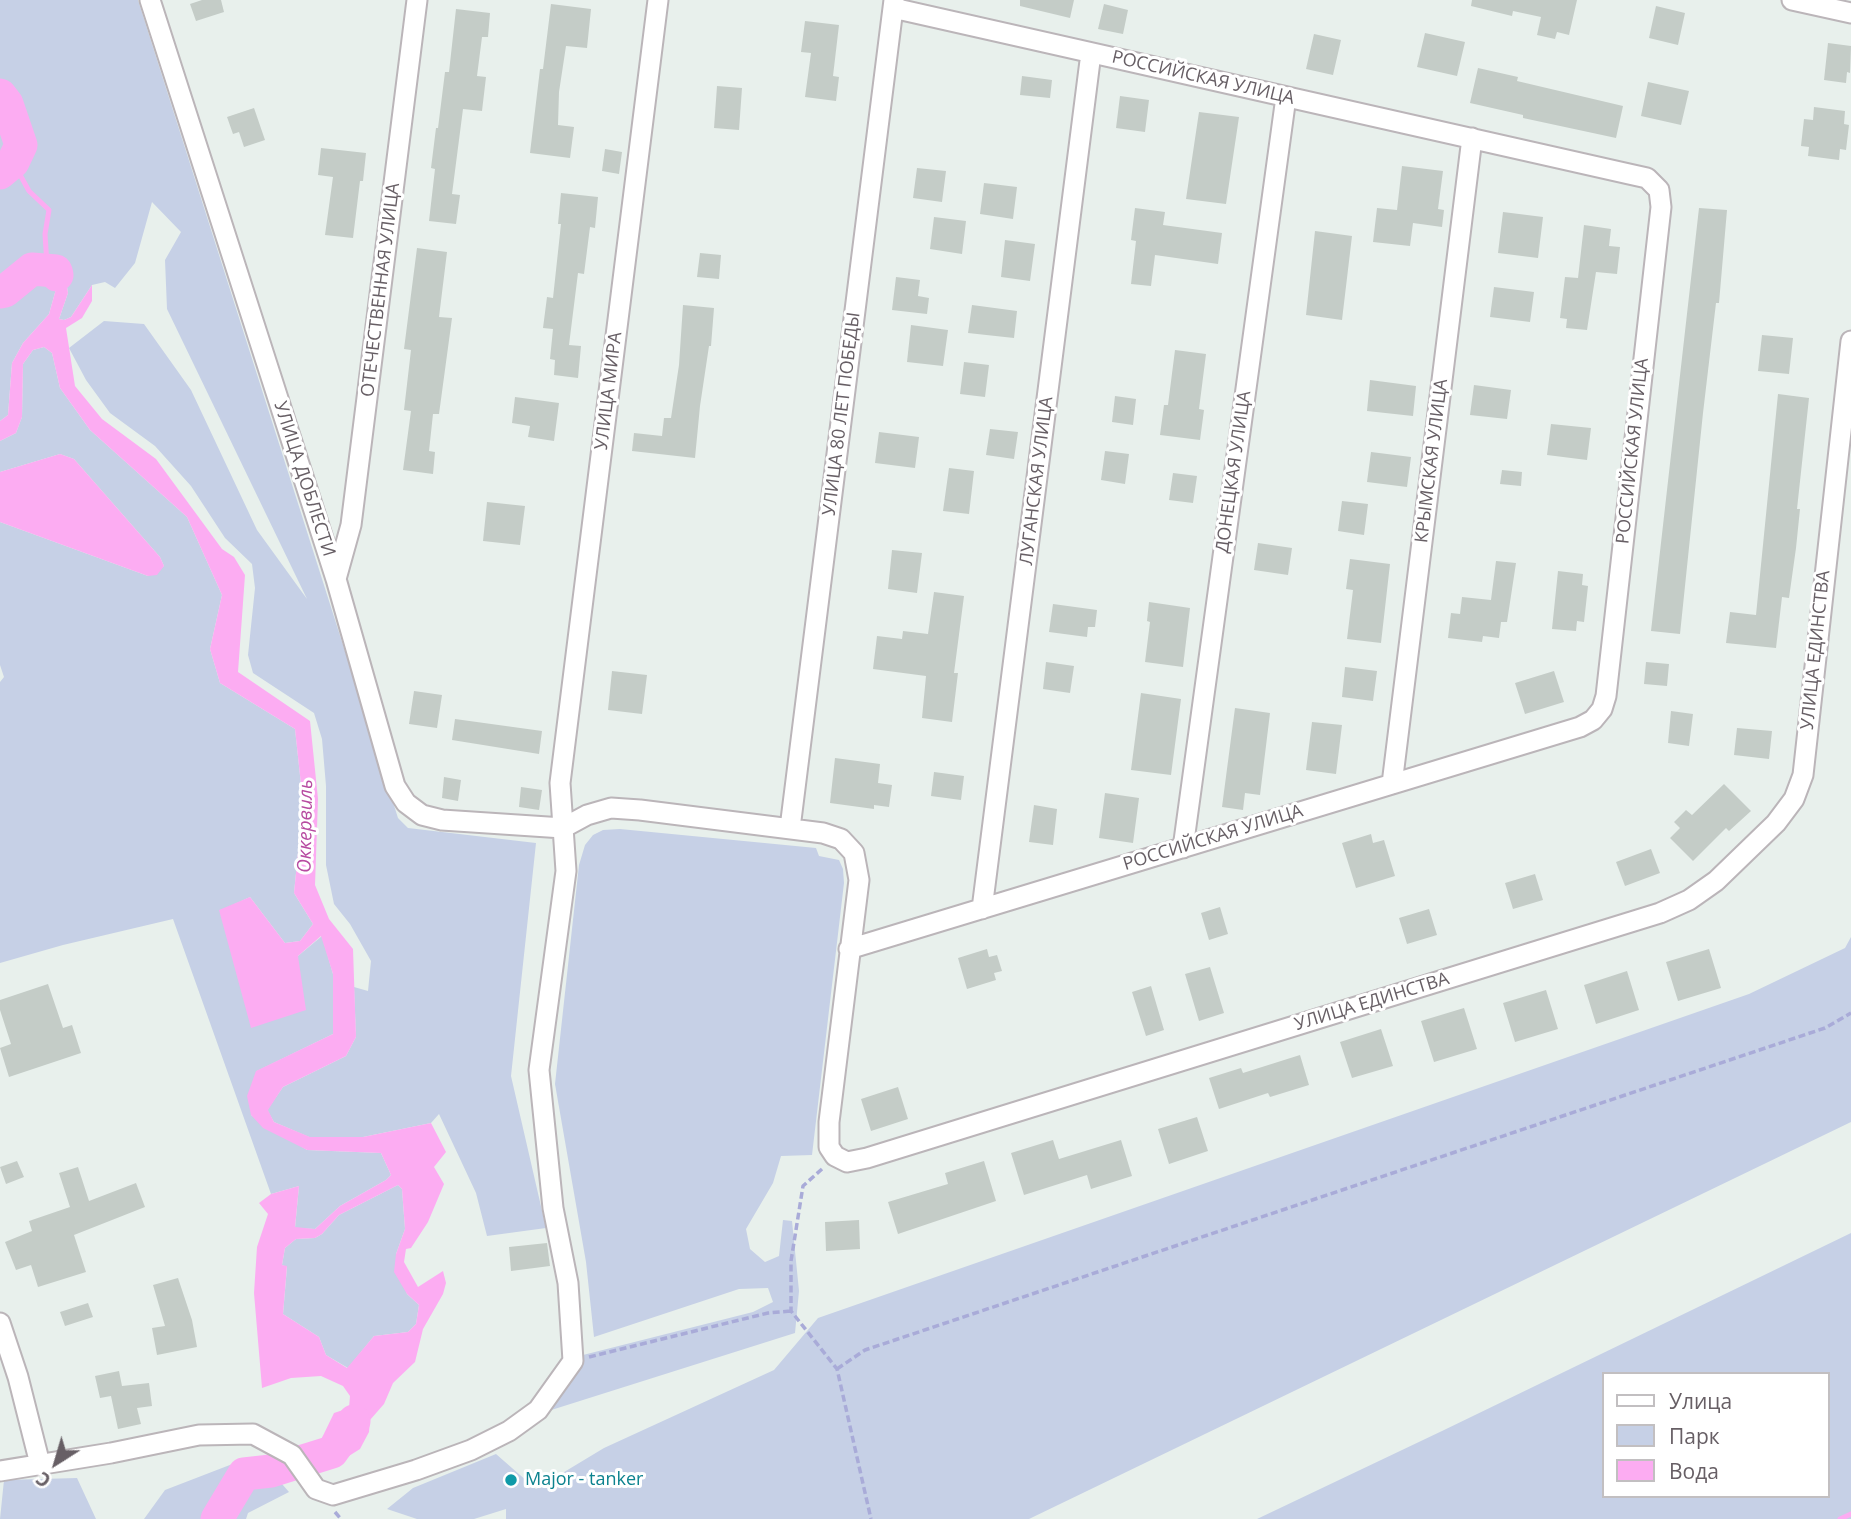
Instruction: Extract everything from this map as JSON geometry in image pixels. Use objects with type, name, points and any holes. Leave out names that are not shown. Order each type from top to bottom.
[{"type":"street","name":"УЛИЦА ДОБЛЕСТИ","points":[[150,0],[336,579],[395,786],[406,803],[422,815],[442,820],[564,828]]},
{"type":"street","name":"ОТЕЧЕСТВЕННАЯ УЛИЦА","points":[[336,579],[351,525],[417,0]]},
{"type":"street","name":"УЛИЦА МИРА","points":[[573,1361],[568,1283],[553,1208],[539,1070],[566,871],[560,783],[658,0]]},
{"type":"street","points":[[1793,0],[1851,13]]},
{"type":"street","name":"РОССИЙСКАЯ УЛИЦА","points":[[849,949],[1580,727],[1593,720],[1602,709],[1606,696],[1661,207],[1659,190],[1647,178],[1091,53],[893,4]]},
{"type":"street","name":"УЛИЦА 80 ЛЕТ ПОБЕДЫ","points":[[790,828],[893,4]]},
{"type":"street","name":"ЛУГАНСКАЯ УЛИЦА","points":[[982,909],[1091,53]]},
{"type":"street","name":"ДОНЕЦКАЯ УЛИЦА","points":[[1183,848],[1286,96]]},
{"type":"street","name":"КРЫМСКАЯ УЛИЦА","points":[[1392,784],[1472,138]]},
{"type":"street","name":"УЛИЦА ЕДИНСТВА","points":[[835,1156],[847,1162],[867,1158],[1660,913],[1689,900],[1716,881],[1776,823],[1794,799],[1802,775],[1851,341]]},
{"type":"street","points":[[564,828],[587,815],[611,808],[640,810],[823,833],[841,839],[855,853],[859,880],[829,1122],[829,1147],[835,1156]]},
{"type":"street","points":[[0,1323],[19,1377],[40,1464]]},
{"type":"street","points":[[0,1471],[199,1435],[253,1434],[292,1455],[316,1489],[333,1495],[416,1470],[509,1431],[538,1410],[573,1361]]},
{"type":"path","points":[[837,1369],[865,1350],[1825,1028],[1851,1013]]},
{"type":"path","points":[[835,1156],[803,1186],[790,1261],[791,1311],[837,1369],[871,1519]]},
{"type":"path","points":[[573,1361],[768,1313],[791,1311]]},
{"type":"green space","points":[[0,0],[138,0],[398,818],[408,828],[536,843],[511,1076],[546,1228],[487,1236],[476,1193],[439,1114],[431,1123],[363,1137],[309,1137],[274,1122],[267,1110],[283,1087],[346,1056],[356,1037],[354,987],[368,991],[371,961],[350,924],[334,904],[326,865],[326,786],[322,739],[314,713],[253,673],[248,655],[255,588],[252,564],[225,538],[191,486],[155,446],[110,413],[86,380],[69,348],[104,321],[144,324],[191,390],[257,530],[307,599],[167,309],[165,260],[181,232],[152,202],[135,263],[115,288],[105,282],[92,285],[71,317],[59,319],[68,293],[64,269],[30,280],[51,281],[56,289],[49,314],[23,343],[12,363],[8,415],[0,421]]},
{"type":"green space","points":[[44,347],[52,353],[60,388],[90,430],[187,517],[222,595],[210,649],[220,683],[295,729],[303,803],[294,893],[313,924],[300,941],[285,943],[250,897],[220,911],[298,956],[322,936],[333,974],[333,1034],[257,1071],[251,1115],[307,1150],[381,1153],[391,1175],[340,1206],[315,1229],[295,1228],[299,1186],[271,1194],[173,919],[0,963],[0,682],[4,677],[0,665],[0,522],[148,576],[164,566],[160,557],[74,459],[60,454],[0,472],[0,441],[16,433],[22,417],[23,364],[33,350]]},
{"type":"green space","points":[[620,829],[816,848],[819,856],[839,860],[843,869],[844,883],[812,1155],[781,1156],[773,1183],[746,1229],[750,1249],[765,1262],[779,1256],[783,1220],[792,1221],[799,1291],[795,1333],[545,1412],[563,1391],[583,1355],[753,1312],[773,1302],[768,1288],[739,1289],[594,1337],[586,1262],[555,1084],[579,865],[585,845],[593,835],[603,830]]},
{"type":"green space","points":[[1851,937],[1851,1122],[1029,1519],[506,1519],[506,1509],[474,1519],[417,1519],[387,1509],[413,1488],[496,1454],[536,1489],[604,1448],[774,1370],[818,1318],[1749,994],[1845,948]]},
{"type":"green space","points":[[398,1185],[402,1189],[405,1229],[396,1254],[407,1294],[419,1305],[416,1324],[408,1332],[374,1336],[348,1368],[326,1355],[319,1337],[283,1314],[287,1267],[282,1265],[285,1248],[296,1239],[315,1238],[339,1215]]},
{"type":"green space","points":[[1851,1233],[1851,1519],[1257,1519],[1442,1431]]},
{"type":"green space","points":[[235,1463],[268,1468],[289,1492],[248,1513],[246,1519],[144,1519],[165,1490]]},
{"type":"green space","points":[[77,1478],[96,1519],[0,1519],[4,1480]]},
{"type":"water","points":[[30,260],[57,261],[64,269],[68,293],[59,319],[64,320],[71,317],[92,285],[92,301],[82,318],[66,328],[75,386],[102,419],[156,459],[222,549],[234,557],[245,575],[238,672],[310,721],[318,799],[315,885],[329,919],[353,949],[356,1037],[346,1056],[283,1087],[268,1110],[274,1122],[310,1137],[363,1137],[431,1123],[446,1152],[434,1167],[444,1184],[428,1222],[411,1248],[406,1249],[404,1262],[418,1287],[443,1271],[446,1283],[443,1294],[423,1329],[415,1362],[393,1383],[384,1404],[370,1420],[369,1432],[360,1449],[333,1466],[319,1444],[334,1413],[349,1408],[350,1396],[343,1386],[321,1376],[291,1378],[262,1388],[254,1293],[257,1247],[268,1214],[259,1203],[271,1194],[299,1186],[295,1227],[315,1229],[340,1206],[391,1175],[381,1153],[307,1150],[263,1128],[251,1115],[247,1096],[256,1071],[333,1034],[333,974],[321,936],[298,956],[306,1010],[251,1028],[219,910],[250,897],[285,943],[300,941],[313,924],[294,893],[303,803],[295,729],[220,683],[210,649],[222,595],[187,517],[90,430],[60,388],[52,353],[44,347],[33,350],[23,364],[22,417],[16,433],[0,441],[0,421],[8,415],[12,363],[23,343],[49,314],[56,289],[50,281],[30,280],[22,287],[17,279]],"holes":[[[398,1185],[402,1189],[405,1229],[396,1254],[394,1272],[407,1294],[419,1305],[416,1324],[408,1332],[374,1336],[347,1368],[326,1355],[319,1337],[283,1314],[287,1266],[282,1265],[285,1248],[296,1239],[315,1238],[339,1215]]]},
{"type":"water","points":[[60,454],[74,459],[160,557],[164,566],[157,575],[148,576],[0,522],[0,472]]},
{"type":"building","points":[[202,0],[221,0],[224,12],[196,21],[190,4]]},
{"type":"building","points":[[1020,0],[1074,0],[1070,18],[1020,6]]},
{"type":"building","points":[[1472,0],[1577,0],[1569,35],[1557,32],[1555,39],[1537,35],[1541,17],[1513,11],[1512,16],[1471,6]]},
{"type":"building","points":[[551,4],[591,9],[587,48],[566,46],[559,92],[558,125],[574,127],[570,158],[530,153]]},
{"type":"building","points":[[1104,4],[1128,10],[1123,34],[1098,29]]},
{"type":"building","points":[[1656,6],[1685,13],[1678,45],[1649,38]]},
{"type":"building","points":[[456,9],[490,13],[488,37],[482,37],[477,76],[486,77],[482,111],[463,109],[452,194],[460,195],[456,224],[429,221],[436,128],[445,72],[449,72]]},
{"type":"building","points":[[805,21],[839,25],[833,76],[839,77],[836,101],[805,97],[811,53],[801,52]]},
{"type":"building","points":[[1425,33],[1465,42],[1457,76],[1417,67]]},
{"type":"building","points":[[1314,34],[1341,40],[1333,75],[1306,69]]},
{"type":"building","points":[[1828,43],[1851,46],[1850,73],[1847,72],[1846,83],[1824,80]]},
{"type":"building","points":[[1478,68],[1518,77],[1517,81],[1623,106],[1616,138],[1523,118],[1523,115],[1470,103]]},
{"type":"building","points":[[1022,76],[1052,80],[1050,98],[1020,95]]},
{"type":"building","points":[[1648,82],[1689,91],[1681,125],[1641,116]]},
{"type":"building","points":[[717,86],[742,88],[739,130],[714,128]]},
{"type":"building","points":[[1120,96],[1149,100],[1145,132],[1116,128]]},
{"type":"building","points":[[1814,107],[1845,111],[1844,124],[1849,125],[1846,150],[1840,149],[1839,160],[1808,156],[1809,147],[1801,146],[1804,119],[1813,120]]},
{"type":"building","points":[[254,108],[265,140],[244,147],[239,132],[233,134],[227,117]]},
{"type":"building","points":[[1199,112],[1239,117],[1226,204],[1186,199]]},
{"type":"building","points":[[321,148],[366,153],[353,238],[325,235],[333,177],[318,175]]},
{"type":"building","points":[[605,149],[622,152],[619,174],[602,171]]},
{"type":"building","points":[[1402,166],[1443,171],[1438,209],[1444,210],[1442,227],[1413,223],[1410,246],[1373,242],[1377,208],[1397,210]]},
{"type":"building","points":[[917,168],[946,171],[942,202],[913,198]]},
{"type":"building","points":[[984,183],[1017,187],[1013,219],[980,214]]},
{"type":"building","points":[[561,193],[598,197],[595,228],[590,227],[584,274],[578,273],[569,345],[581,346],[578,378],[554,375],[555,360],[550,359],[553,329],[543,328],[547,297],[553,298],[561,224],[558,224]]},
{"type":"building","points":[[1135,208],[1165,212],[1163,225],[1222,233],[1218,264],[1155,255],[1151,286],[1131,284],[1136,241],[1131,240]]},
{"type":"building","points":[[1699,208],[1727,210],[1719,303],[1716,303],[1703,413],[1680,634],[1651,631]]},
{"type":"building","points":[[1503,212],[1543,217],[1538,258],[1498,253]]},
{"type":"building","points":[[934,217],[966,221],[962,254],[930,249]]},
{"type":"building","points":[[1584,225],[1611,229],[1609,246],[1620,247],[1617,274],[1596,272],[1587,330],[1566,328],[1567,319],[1560,318],[1565,277],[1578,278]]},
{"type":"building","points":[[1315,231],[1352,236],[1342,320],[1306,315]]},
{"type":"building","points":[[1005,240],[1035,244],[1030,281],[1001,277]]},
{"type":"building","points":[[417,248],[447,252],[439,317],[452,318],[439,414],[433,414],[429,451],[435,452],[433,474],[403,470],[411,411],[404,410],[411,350],[404,349]]},
{"type":"building","points":[[700,253],[721,255],[719,279],[697,277]]},
{"type":"building","points":[[896,277],[920,280],[918,296],[929,298],[927,314],[892,310]]},
{"type":"building","points":[[1494,287],[1534,292],[1530,322],[1490,317]]},
{"type":"building","points":[[683,305],[714,308],[695,458],[632,451],[634,433],[662,436],[664,418],[671,418],[679,365]]},
{"type":"building","points":[[972,305],[1017,311],[1014,338],[968,333]]},
{"type":"building","points":[[911,325],[948,330],[943,366],[907,362]]},
{"type":"building","points":[[1762,335],[1793,338],[1789,374],[1758,371]]},
{"type":"building","points":[[1175,350],[1206,354],[1199,409],[1204,410],[1200,440],[1160,435],[1164,405],[1168,405]]},
{"type":"building","points":[[964,362],[989,365],[985,397],[960,394]]},
{"type":"building","points":[[1370,380],[1416,386],[1413,416],[1367,411]]},
{"type":"building","points":[[1474,385],[1511,390],[1507,419],[1470,415]]},
{"type":"building","points":[[1778,394],[1809,398],[1789,598],[1782,597],[1776,648],[1726,643],[1730,612],[1756,615]]},
{"type":"building","points":[[1115,396],[1136,399],[1133,425],[1112,422]]},
{"type":"building","points":[[515,397],[559,403],[554,441],[528,437],[530,426],[512,423]]},
{"type":"building","points":[[1551,424],[1591,428],[1587,460],[1547,455]]},
{"type":"building","points":[[990,429],[1018,432],[1014,459],[986,455]]},
{"type":"building","points":[[879,432],[919,437],[915,468],[875,463]]},
{"type":"building","points":[[1105,451],[1129,454],[1125,484],[1101,480]]},
{"type":"building","points":[[1371,452],[1411,457],[1407,487],[1367,482]]},
{"type":"building","points":[[949,468],[974,471],[969,514],[943,511]]},
{"type":"building","points":[[1502,470],[1522,472],[1521,486],[1500,484]]},
{"type":"building","points":[[1173,473],[1197,476],[1193,503],[1169,500]]},
{"type":"building","points":[[1342,501],[1368,504],[1364,535],[1338,531]]},
{"type":"building","points":[[487,502],[525,506],[520,545],[483,541]]},
{"type":"building","points":[[1258,543],[1292,548],[1288,575],[1254,570]]},
{"type":"building","points":[[892,550],[922,553],[917,593],[888,589]]},
{"type":"building","points":[[1350,559],[1390,564],[1381,643],[1347,639],[1353,590],[1346,589]]},
{"type":"building","points":[[1496,561],[1516,563],[1507,622],[1501,622],[1499,638],[1483,636],[1482,642],[1448,638],[1451,613],[1460,614],[1462,597],[1491,600]]},
{"type":"building","points":[[1558,571],[1583,574],[1582,585],[1588,586],[1584,622],[1577,621],[1576,631],[1552,629]]},
{"type":"building","points":[[934,592],[964,596],[954,673],[958,673],[952,722],[922,718],[926,676],[873,669],[877,636],[902,639],[903,631],[928,634]]},
{"type":"building","points":[[1149,602],[1190,608],[1183,667],[1145,662],[1150,622],[1147,621]]},
{"type":"building","points":[[1053,604],[1097,610],[1095,627],[1088,627],[1087,637],[1049,632]]},
{"type":"building","points":[[1046,662],[1074,666],[1070,693],[1043,689]]},
{"type":"building","points":[[1646,662],[1669,664],[1667,686],[1644,684]]},
{"type":"building","points":[[1345,667],[1377,671],[1373,701],[1342,697]]},
{"type":"building","points":[[612,671],[647,675],[642,714],[608,710]]},
{"type":"building","points":[[1554,671],[1564,702],[1525,714],[1515,683]]},
{"type":"building","points":[[414,691],[442,695],[437,728],[409,724]]},
{"type":"building","points":[[1141,693],[1181,699],[1171,775],[1131,770]]},
{"type":"building","points":[[1235,708],[1270,713],[1260,795],[1245,793],[1243,810],[1222,807]]},
{"type":"building","points":[[1671,711],[1693,714],[1689,746],[1668,743]]},
{"type":"building","points":[[455,719],[542,731],[539,754],[452,740]]},
{"type":"building","points":[[1312,722],[1342,725],[1336,774],[1306,770]]},
{"type":"building","points":[[1737,728],[1772,731],[1769,759],[1734,755]]},
{"type":"building","points":[[835,758],[880,764],[878,783],[892,785],[889,807],[874,805],[874,809],[830,803]]},
{"type":"building","points":[[934,772],[964,776],[961,800],[931,796]]},
{"type":"building","points":[[444,777],[461,780],[458,801],[442,798]]},
{"type":"building","points":[[1724,784],[1751,811],[1729,831],[1726,828],[1693,861],[1670,838],[1680,828],[1674,822],[1686,810],[1692,815]]},
{"type":"building","points":[[521,787],[542,790],[539,810],[519,807]]},
{"type":"building","points":[[1105,793],[1139,798],[1133,843],[1099,838]]},
{"type":"building","points":[[1034,805],[1057,809],[1053,845],[1029,842]]},
{"type":"building","points":[[1371,834],[1373,843],[1384,840],[1395,876],[1356,888],[1342,843]]},
{"type":"building","points":[[1651,849],[1660,873],[1625,886],[1616,862]]},
{"type":"building","points":[[1535,874],[1543,900],[1513,909],[1505,883]]},
{"type":"building","points":[[1220,907],[1228,934],[1209,940],[1201,913]]},
{"type":"building","points":[[1429,909],[1437,935],[1407,944],[1399,918]]},
{"type":"building","points":[[987,949],[989,957],[997,955],[1002,971],[994,973],[996,980],[967,989],[958,958]]},
{"type":"building","points":[[1709,949],[1721,988],[1678,1001],[1666,962]]},
{"type":"building","points":[[1210,967],[1224,1013],[1199,1021],[1185,974]]},
{"type":"building","points":[[1627,971],[1639,1010],[1596,1024],[1584,985]]},
{"type":"building","points":[[48,984],[63,1028],[72,1025],[81,1053],[9,1077],[0,1048],[11,1044],[0,1010],[0,1000]]},
{"type":"building","points":[[1151,986],[1164,1030],[1146,1036],[1132,992]]},
{"type":"building","points":[[1546,990],[1558,1029],[1515,1042],[1503,1003]]},
{"type":"building","points":[[1464,1008],[1477,1049],[1434,1062],[1421,1021]]},
{"type":"building","points":[[1381,1029],[1393,1066],[1352,1078],[1340,1042]]},
{"type":"building","points":[[1300,1055],[1309,1085],[1270,1097],[1268,1093],[1219,1109],[1209,1078],[1241,1068],[1243,1073]]},
{"type":"building","points":[[898,1087],[908,1119],[871,1131],[861,1099]]},
{"type":"building","points":[[1197,1117],[1208,1151],[1169,1164],[1158,1129]]},
{"type":"building","points":[[1053,1140],[1059,1159],[1121,1140],[1132,1176],[1091,1189],[1087,1175],[1024,1195],[1011,1153]]},
{"type":"building","points":[[17,1161],[24,1177],[6,1184],[0,1167]]},
{"type":"building","points":[[984,1161],[996,1201],[898,1234],[888,1202],[948,1184],[945,1173]]},
{"type":"building","points":[[78,1167],[89,1201],[136,1183],[145,1207],[74,1235],[86,1272],[38,1287],[31,1265],[16,1270],[5,1242],[32,1231],[29,1221],[70,1207],[59,1173]]},
{"type":"building","points":[[859,1220],[860,1249],[826,1251],[825,1222]]},
{"type":"building","points":[[547,1243],[550,1266],[511,1271],[509,1247]]},
{"type":"building","points":[[178,1278],[192,1320],[197,1347],[157,1355],[152,1328],[165,1326],[153,1285]]},
{"type":"building","points":[[88,1303],[93,1317],[65,1326],[60,1312]]},
{"type":"building","points":[[119,1371],[122,1386],[149,1383],[152,1406],[137,1408],[141,1424],[118,1429],[111,1396],[100,1398],[95,1376]]},
{"type":"waterway","name":"Оккервиль","points":[[0,95],[7,104],[21,145],[13,162],[0,173]]},
{"type":"waterway","points":[[13,162],[29,191],[49,210],[45,234],[47,265]]},
{"type":"waterway","name":"Оккервиль","points":[[0,292],[5,291],[32,269],[56,271],[57,275]]},
{"type":"waterway","name":"Оккервиль","points":[[217,1519],[244,1474],[271,1471],[332,1452],[354,1421]]},
{"type":"waterway","points":[[1840,1519],[1851,1514]]},
{"type":"place","name":"Major - tanker","points":[[511,1480]]}]
